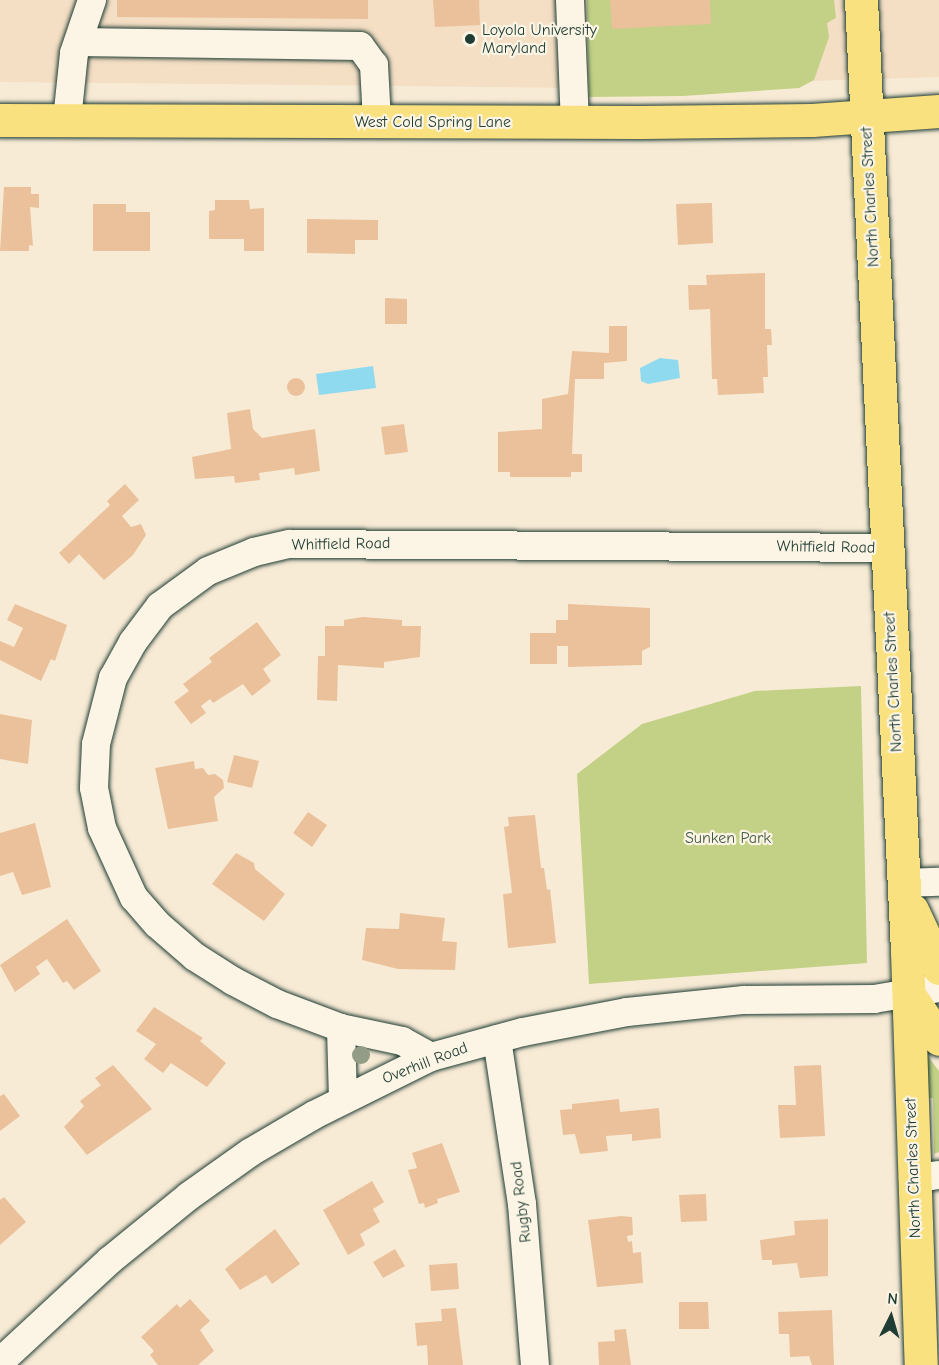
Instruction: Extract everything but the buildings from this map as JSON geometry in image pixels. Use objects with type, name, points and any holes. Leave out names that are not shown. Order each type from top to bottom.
[{"type":"main road","name":"North Charles Street","points":[[862,8],[903,883],[924,991],[926,1177],[921,1365]]},
{"type":"main road","name":"West Cold Spring Lane","points":[[0,120],[575,123],[867,117],[939,111]]},
{"type":"main road","points":[[903,883],[923,938],[939,968]]},
{"type":"main road","points":[[924,991],[939,1039]]},
{"type":"street","points":[[67,120],[71,71],[92,0]]},
{"type":"street","points":[[570,0],[575,123]]},
{"type":"street","points":[[78,42],[360,46],[371,56],[377,121]]},
{"type":"street","name":"Whitfield Road","points":[[431,1057],[402,1041],[341,1028],[277,1004],[195,957],[157,924],[134,898],[102,828],[94,788],[96,744],[113,678],[133,642],[160,606],[208,571],[254,552],[291,544],[886,548]]},
{"type":"street","points":[[903,883],[939,882]]},
{"type":"street","name":"Overhill Road","points":[[2,1356],[109,1261],[189,1196],[251,1152],[343,1099],[431,1057],[577,1021],[689,1004],[924,991]]},
{"type":"street","points":[[341,1028],[343,1099]]},
{"type":"street","name":"Rugby Road","points":[[497,1039],[522,1204],[535,1365]]},
{"type":"shaded area","name":"Loyola University Maryland","points":[[0,0],[939,0],[939,77],[586,88],[0,82]]},
{"type":"green space","points":[[587,0],[834,0],[836,18],[827,23],[829,37],[814,80],[799,88],[683,96],[589,97]]},
{"type":"green space","name":"Sunken Park","points":[[861,686],[867,963],[589,984],[577,774],[642,724],[755,691]]},
{"type":"green space","points":[[923,1050],[939,1071],[939,1152],[934,1154],[933,1098],[917,1098]]},
{"type":"water","points":[[660,358],[678,360],[680,378],[648,384],[641,381],[640,368]]},
{"type":"water","points":[[373,366],[376,388],[319,395],[316,374]]},
{"type":"place","name":"Loyola University Maryland","points":[[470,39]]}]
